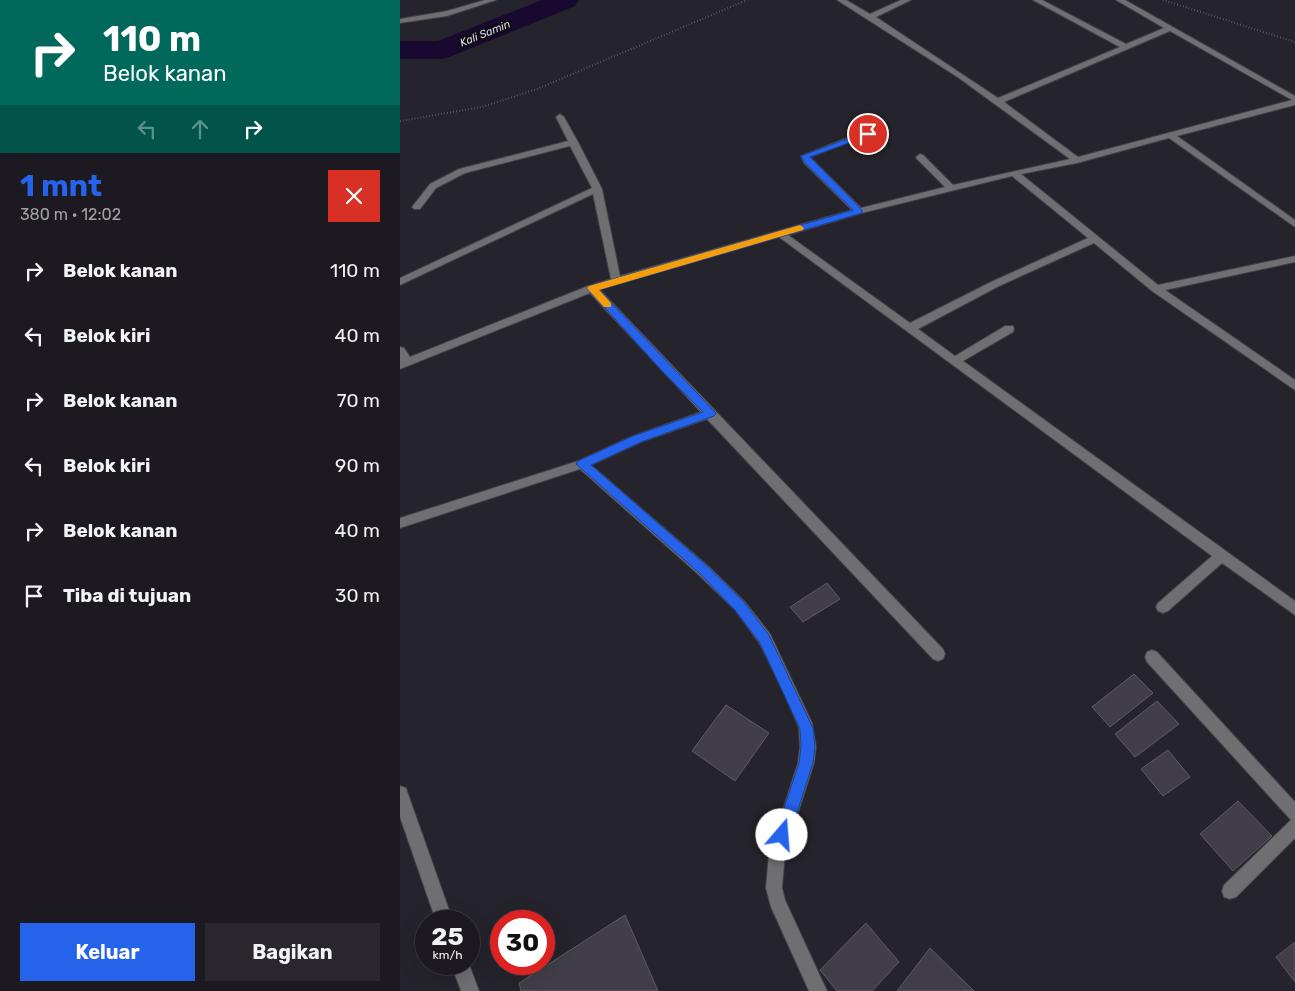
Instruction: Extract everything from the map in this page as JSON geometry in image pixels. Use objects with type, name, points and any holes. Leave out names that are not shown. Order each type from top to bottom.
[{"type":"street","points":[[400,21],[433,17],[492,0]]},
{"type":"street","points":[[841,0],[870,16],[999,101],[1078,160]]},
{"type":"street","points":[[870,16],[907,0]]},
{"type":"street","points":[[1037,0],[1125,48]]},
{"type":"street","points":[[1120,0],[1295,101]]},
{"type":"street","points":[[999,101],[1171,28]]},
{"type":"street","points":[[400,351],[404,363],[592,288],[859,211],[1014,173],[1078,160],[1295,101]]},
{"type":"street","points":[[560,117],[597,189],[616,281]]},
{"type":"street","points":[[859,211],[807,161],[805,156],[868,134]]},
{"type":"street","points":[[1170,135],[1295,224]]},
{"type":"street","points":[[417,207],[434,186],[455,174],[574,142]]},
{"type":"street","points":[[920,157],[952,188]]},
{"type":"street","points":[[1014,173],[1156,289],[1295,386]]},
{"type":"street","points":[[400,282],[597,189]]},
{"type":"street","points":[[780,233],[1295,609]]},
{"type":"street","points":[[910,328],[995,284],[1094,239]]},
{"type":"street","points":[[1156,289],[1295,259]]},
{"type":"street","points":[[592,288],[938,654]]},
{"type":"street","points":[[955,361],[1009,329]]},
{"type":"street","points":[[400,523],[582,464],[637,439],[710,413]]},
{"type":"street","points":[[582,464],[703,570],[740,606],[765,639],[792,694],[807,728],[808,747],[806,763],[777,853],[774,888],[777,900],[818,991]]},
{"type":"street","points":[[1163,607],[1222,555]]},
{"type":"street","points":[[1152,657],[1295,814]]},
{"type":"street","points":[[400,794],[441,910]]},
{"type":"street","points":[[1230,891],[1295,827]]},
{"type":"street","points":[[464,975],[470,991]]},
{"type":"path","points":[[400,121],[482,107],[537,89],[748,0]]},
{"type":"path","points":[[1163,0],[1216,19],[1295,42]]},
{"type":"building","points":[[827,583],[840,599],[803,622],[790,607]]},
{"type":"building","points":[[1134,674],[1153,693],[1110,727],[1092,707]]},
{"type":"building","points":[[1157,701],[1179,724],[1135,757],[1115,734]]},
{"type":"building","points":[[726,705],[769,733],[735,781],[692,751]]},
{"type":"building","points":[[1168,750],[1190,777],[1163,796],[1141,769]]},
{"type":"building","points":[[1238,801],[1272,836],[1233,871],[1200,834]]},
{"type":"building","points":[[625,915],[658,991],[521,991],[519,983],[531,975],[555,975],[555,960]]},
{"type":"building","points":[[866,923],[899,962],[872,991],[837,991],[820,970]]},
{"type":"building","points":[[1295,942],[1295,982],[1276,957]]},
{"type":"building","points":[[930,948],[974,991],[897,991]]},
{"type":"waterway","name":"Kali Samin","points":[[400,50],[442,50],[566,0]]},
{"type":"slow traffic","points":[[607,305],[592,288],[800,228]]},
{"type":"route","points":[[782,835],[806,763],[808,747],[807,728],[765,639],[740,606],[703,570],[582,464],[637,439],[710,413],[592,288],[859,211],[807,161],[805,156],[868,134]]}]
